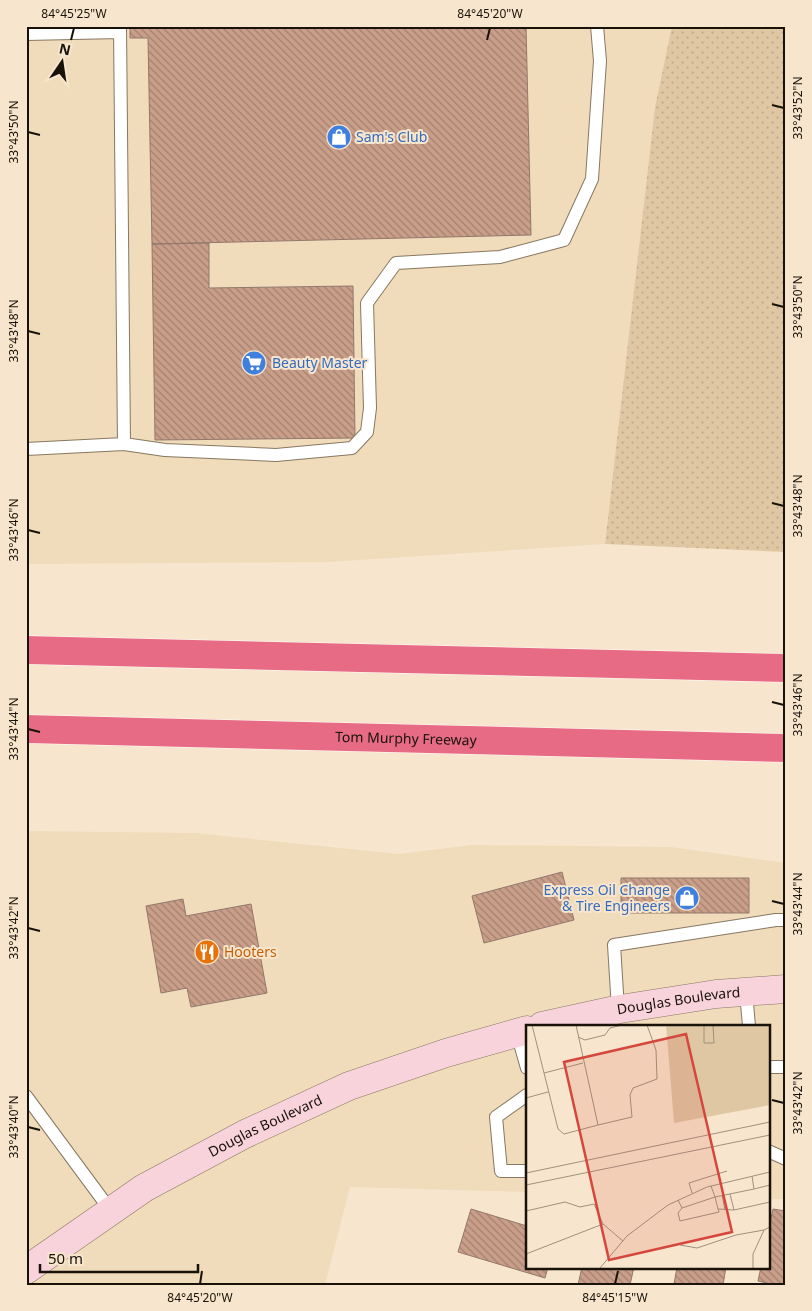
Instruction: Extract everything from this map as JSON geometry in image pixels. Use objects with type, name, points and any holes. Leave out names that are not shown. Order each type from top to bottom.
[{"type":"highway","points":[[26,650],[786,668]]},
{"type":"highway","name":"Tom Murphy Freeway","points":[[26,729],[786,748]]},
{"type":"highway","points":[[26,742],[331,737]]},
{"type":"main road","name":"Douglas Boulevard","points":[[547,1025],[618,1009],[716,994],[786,989]]},
{"type":"main road","name":"Douglas Boulevard","points":[[26,1270],[144,1188],[245,1134],[349,1086],[446,1052],[526,1030]]},
{"type":"lane","points":[[26,448],[124,444],[165,450],[276,454],[352,448],[367,432],[370,408],[367,303],[396,263],[500,257],[564,240],[592,179],[600,61],[597,26]]},
{"type":"lane","points":[[26,34],[120,29],[124,444]]},
{"type":"lane","points":[[618,1009],[614,945],[786,920]]},
{"type":"lane","points":[[746,992],[750,1025]]},
{"type":"lane","points":[[770,1067],[786,1067]]},
{"type":"lane","points":[[26,1096],[111,1211]]},
{"type":"lane","points":[[526,1096],[496,1117],[501,1171],[526,1171]]},
{"type":"lane","points":[[770,1152],[786,1159]]},
{"type":"shaded area","points":[[26,26],[672,26],[655,107],[605,544],[328,562],[26,564]]},
{"type":"shaded area","points":[[672,26],[786,26],[786,552],[605,544],[655,107]]},
{"type":"shaded area","points":[[26,831],[194,833],[399,854],[472,845],[671,847],[786,863],[786,1199],[770,1199],[770,1025],[526,1025],[526,1192],[350,1187],[325,1285],[26,1285]]},
{"type":"building","name":"Sam's Club","points":[[130,26],[526,26],[531,235],[152,244],[148,38],[130,38]]},
{"type":"building","points":[[209,243],[209,288],[353,286],[355,438],[155,440],[152,244]]},
{"type":"building","points":[[562,872],[574,920],[484,943],[472,896]]},
{"type":"building","points":[[621,878],[749,878],[749,913],[621,913]]},
{"type":"building","name":"Hooters","points":[[183,899],[186,916],[251,904],[267,993],[191,1007],[187,988],[161,993],[146,906]]},
{"type":"building","points":[[471,1209],[526,1226],[526,1268],[548,1268],[545,1278],[458,1252]]},
{"type":"building","points":[[773,1209],[786,1211],[786,1285],[775,1285],[758,1281],[761,1268],[770,1268],[770,1223]]},
{"type":"building","points":[[582,1268],[634,1268],[630,1285],[578,1285]]},
{"type":"building","points":[[677,1268],[726,1268],[723,1285],[674,1284]]},
{"type":"place","name":"Sam's Club","points":[[339,137]]},
{"type":"place","name":"Beauty Master","points":[[254,363]]},
{"type":"place","name":"Express Oil Change & Tire Engineers","points":[[687,898]]},
{"type":"place","name":"Hooters","points":[[207,952]]}]
